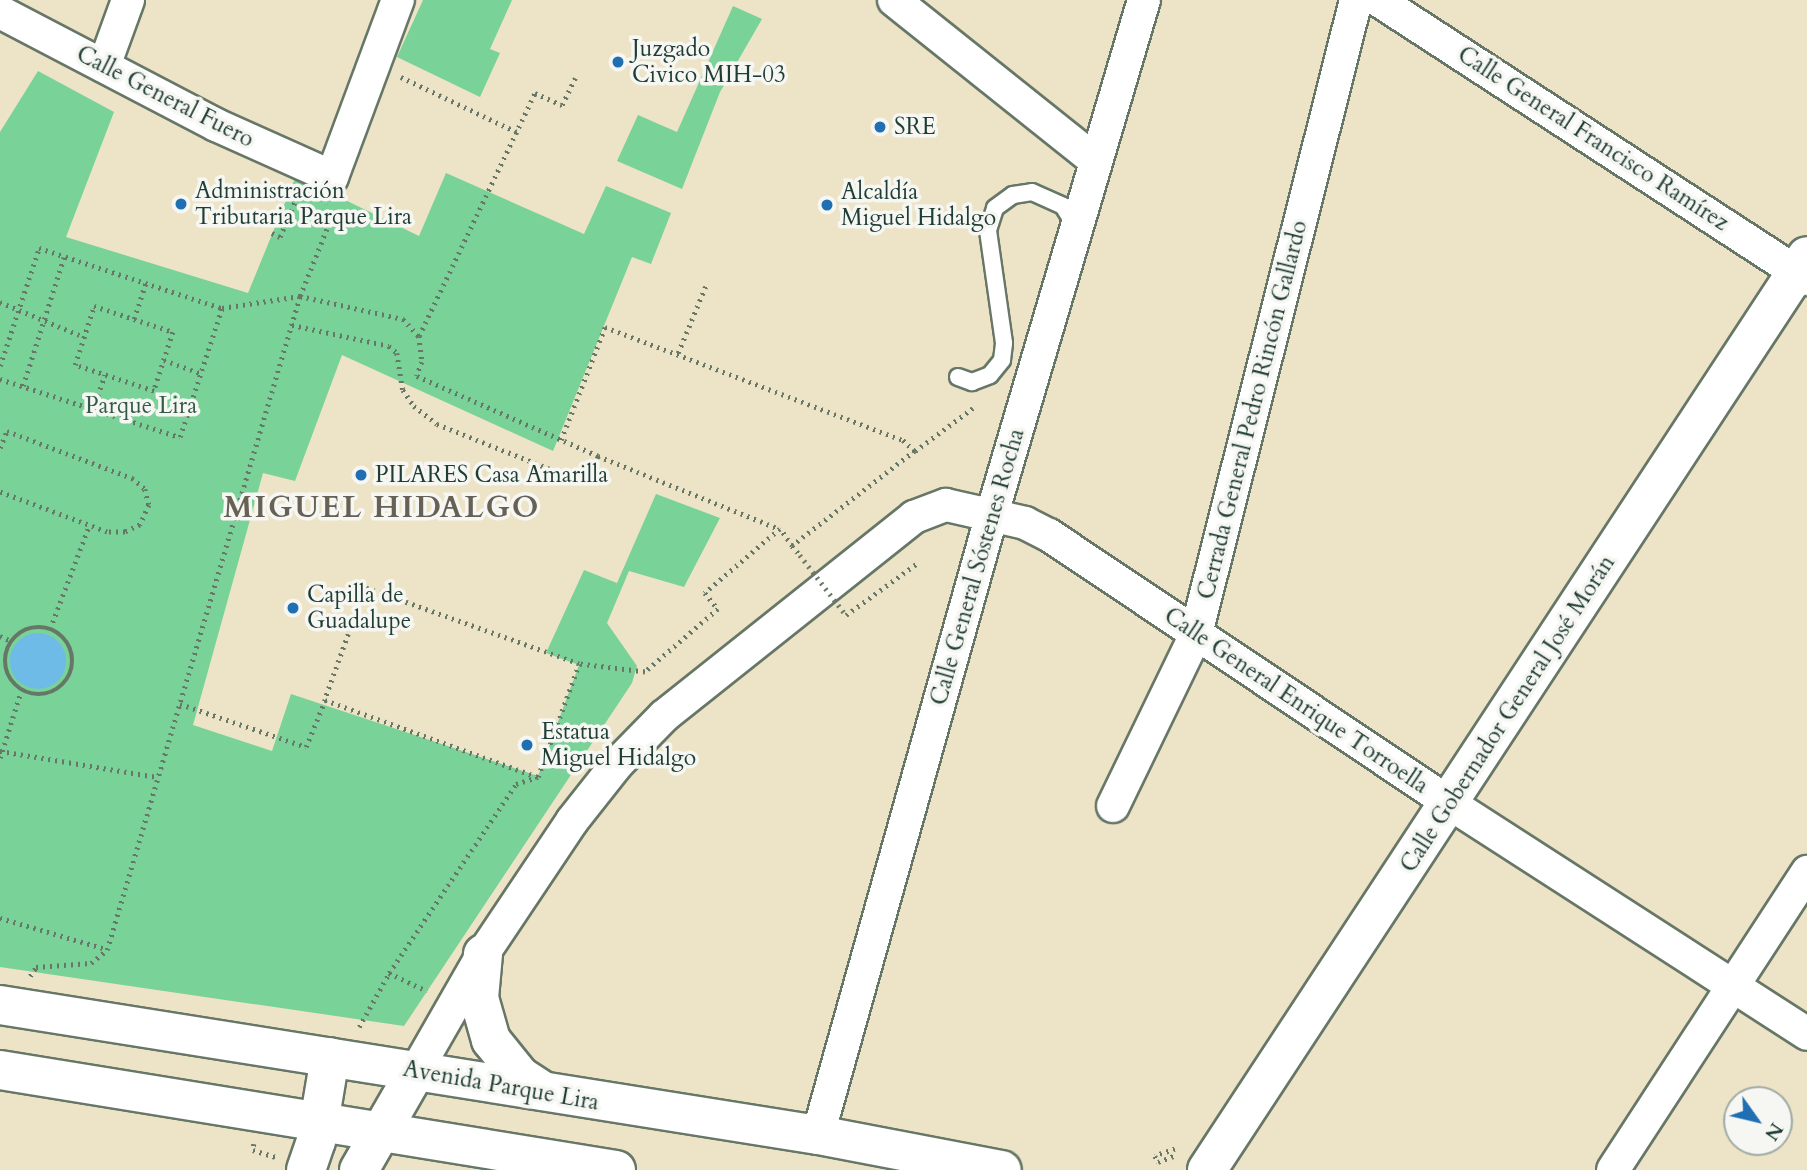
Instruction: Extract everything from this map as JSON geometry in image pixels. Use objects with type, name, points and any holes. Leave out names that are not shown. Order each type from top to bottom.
[{"type":"main road","name":"Calle Gobernador General José Morán","points":[[1195,1161],[1449,803],[1804,269]]},
{"type":"main road","points":[[483,954],[479,998],[491,1040],[520,1076],[555,1096]]},
{"type":"main road","name":"Avenida Parque Lira","points":[[0,1005],[416,1071],[555,1096],[818,1135],[1002,1170]]},
{"type":"main road","points":[[306,1170],[319,1119],[330,1057]]},
{"type":"main road","points":[[0,1070],[319,1119],[617,1170]]},
{"type":"main road","points":[[359,1170],[416,1071]]},
{"type":"street","points":[[104,66],[128,0]]},
{"type":"street","points":[[318,171],[374,64],[398,0]]},
{"type":"street","points":[[894,0],[1093,159]]},
{"type":"street","name":"Calle General Sóstenes Rocha","points":[[818,1135],[1093,159],[1143,0]]},
{"type":"street","name":"Cerrada General Pedro Rincón Gallardo","points":[[1113,806],[1196,634],[1356,0]]},
{"type":"street","name":"Calle General Francisco Ramírez","points":[[1378,0],[1804,269]]},
{"type":"street","name":"Calle General Fuero","points":[[0,12],[318,171]]},
{"type":"street","name":"Calle General Enrique Torroella","points":[[416,1071],[483,954],[572,821],[664,716],[914,517],[946,505],[992,514],[1049,535],[1733,990],[1807,1034]]},
{"type":"street","points":[[1613,1170],[1733,990],[1807,872]]},
{"type":"lane","points":[[958,377],[972,382],[990,375],[1002,360],[1004,343],[988,230],[995,208],[1013,195],[1032,192],[1063,206],[1075,225]]},
{"type":"path","points":[[374,64],[517,132]]},
{"type":"path","points":[[575,78],[562,105],[535,93],[419,336],[422,362],[417,376],[598,456],[780,529],[846,615],[919,562]]},
{"type":"path","points":[[272,233],[280,237],[318,171]]},
{"type":"path","points":[[35,989],[28,978],[36,967],[91,963],[107,950],[300,296],[331,218],[318,171]]},
{"type":"path","points":[[0,366],[39,248],[222,308],[300,296],[403,318],[419,336]]},
{"type":"path","points":[[23,386],[64,257]]},
{"type":"path","points":[[134,319],[145,283]]},
{"type":"path","points":[[678,353],[706,285]]},
{"type":"path","points":[[0,302],[43,323],[84,337]]},
{"type":"path","points":[[94,306],[173,332],[154,391],[75,365],[84,337],[94,306]]},
{"type":"path","points":[[0,379],[180,437],[222,308]]},
{"type":"path","points":[[292,325],[388,346],[399,360],[403,390],[414,406],[437,424],[585,482],[598,456]]},
{"type":"path","points":[[561,440],[605,327],[903,440],[915,451]]},
{"type":"path","points":[[164,360],[200,373]]},
{"type":"path","points":[[93,409],[105,374]]},
{"type":"path","points":[[792,546],[973,408]]},
{"type":"path","points":[[0,448],[7,431],[132,478],[145,489],[149,505],[140,525],[125,532],[89,526],[0,492]]},
{"type":"path","points":[[50,629],[89,526]]},
{"type":"path","points":[[180,704],[306,747],[365,588],[579,664],[645,672],[718,609],[705,593],[780,529]]},
{"type":"path","points":[[28,629],[50,629],[67,642],[73,662],[71,674],[55,692],[32,695],[21,691],[6,673],[4,662],[11,641],[28,629]]},
{"type":"path","points":[[0,636],[11,641]]},
{"type":"path","points":[[359,1027],[389,973],[516,784],[538,776],[579,664]]},
{"type":"path","points":[[0,758],[21,691]]},
{"type":"path","points":[[324,700],[538,776]]},
{"type":"path","points":[[1,751],[157,777]]},
{"type":"path","points":[[0,918],[107,950]]},
{"type":"path","points":[[1175,1149],[1155,1156],[1158,1162],[1195,1161]]},
{"type":"green space","points":[[423,0],[512,0],[490,49],[500,53],[480,97],[397,57]]},
{"type":"green space","points":[[733,6],[762,19],[720,92],[682,189],[617,161],[638,115],[677,132]]},
{"type":"green space","name":"Parque Lira","points":[[38,71],[114,112],[66,237],[248,293],[296,176],[419,236],[446,173],[584,234],[606,186],[671,213],[651,264],[632,257],[553,451],[342,355],[295,481],[263,473],[193,725],[272,751],[291,694],[538,776],[579,665],[546,653],[584,570],[617,583],[656,494],[720,518],[684,587],[629,571],[607,623],[637,666],[632,683],[404,1026],[0,967],[0,132]]},
{"type":"water","points":[[32,633],[44,633],[54,637],[62,645],[66,661],[62,677],[54,685],[44,689],[32,689],[22,685],[14,677],[10,667],[10,655],[14,645],[22,637]]},
{"type":"place","name":"Juzgado Civico MIH-03","points":[[618,62]]},
{"type":"place","name":"SRE","points":[[880,127]]},
{"type":"place","name":"Administración Tributaria Parque Lira","points":[[181,204]]},
{"type":"place","name":"Alcaldía Miguel Hidalgo","points":[[827,205]]},
{"type":"place","name":"PILARES Casa Amarilla","points":[[361,475]]},
{"type":"place","name":"Capilla de Guadalupe","points":[[293,608]]},
{"type":"place","name":"Estatua Miguel Hidalgo","points":[[527,745]]},
{"type":"district","name":"MIGUEL HIDALGO","points":[[382,508]]}]
